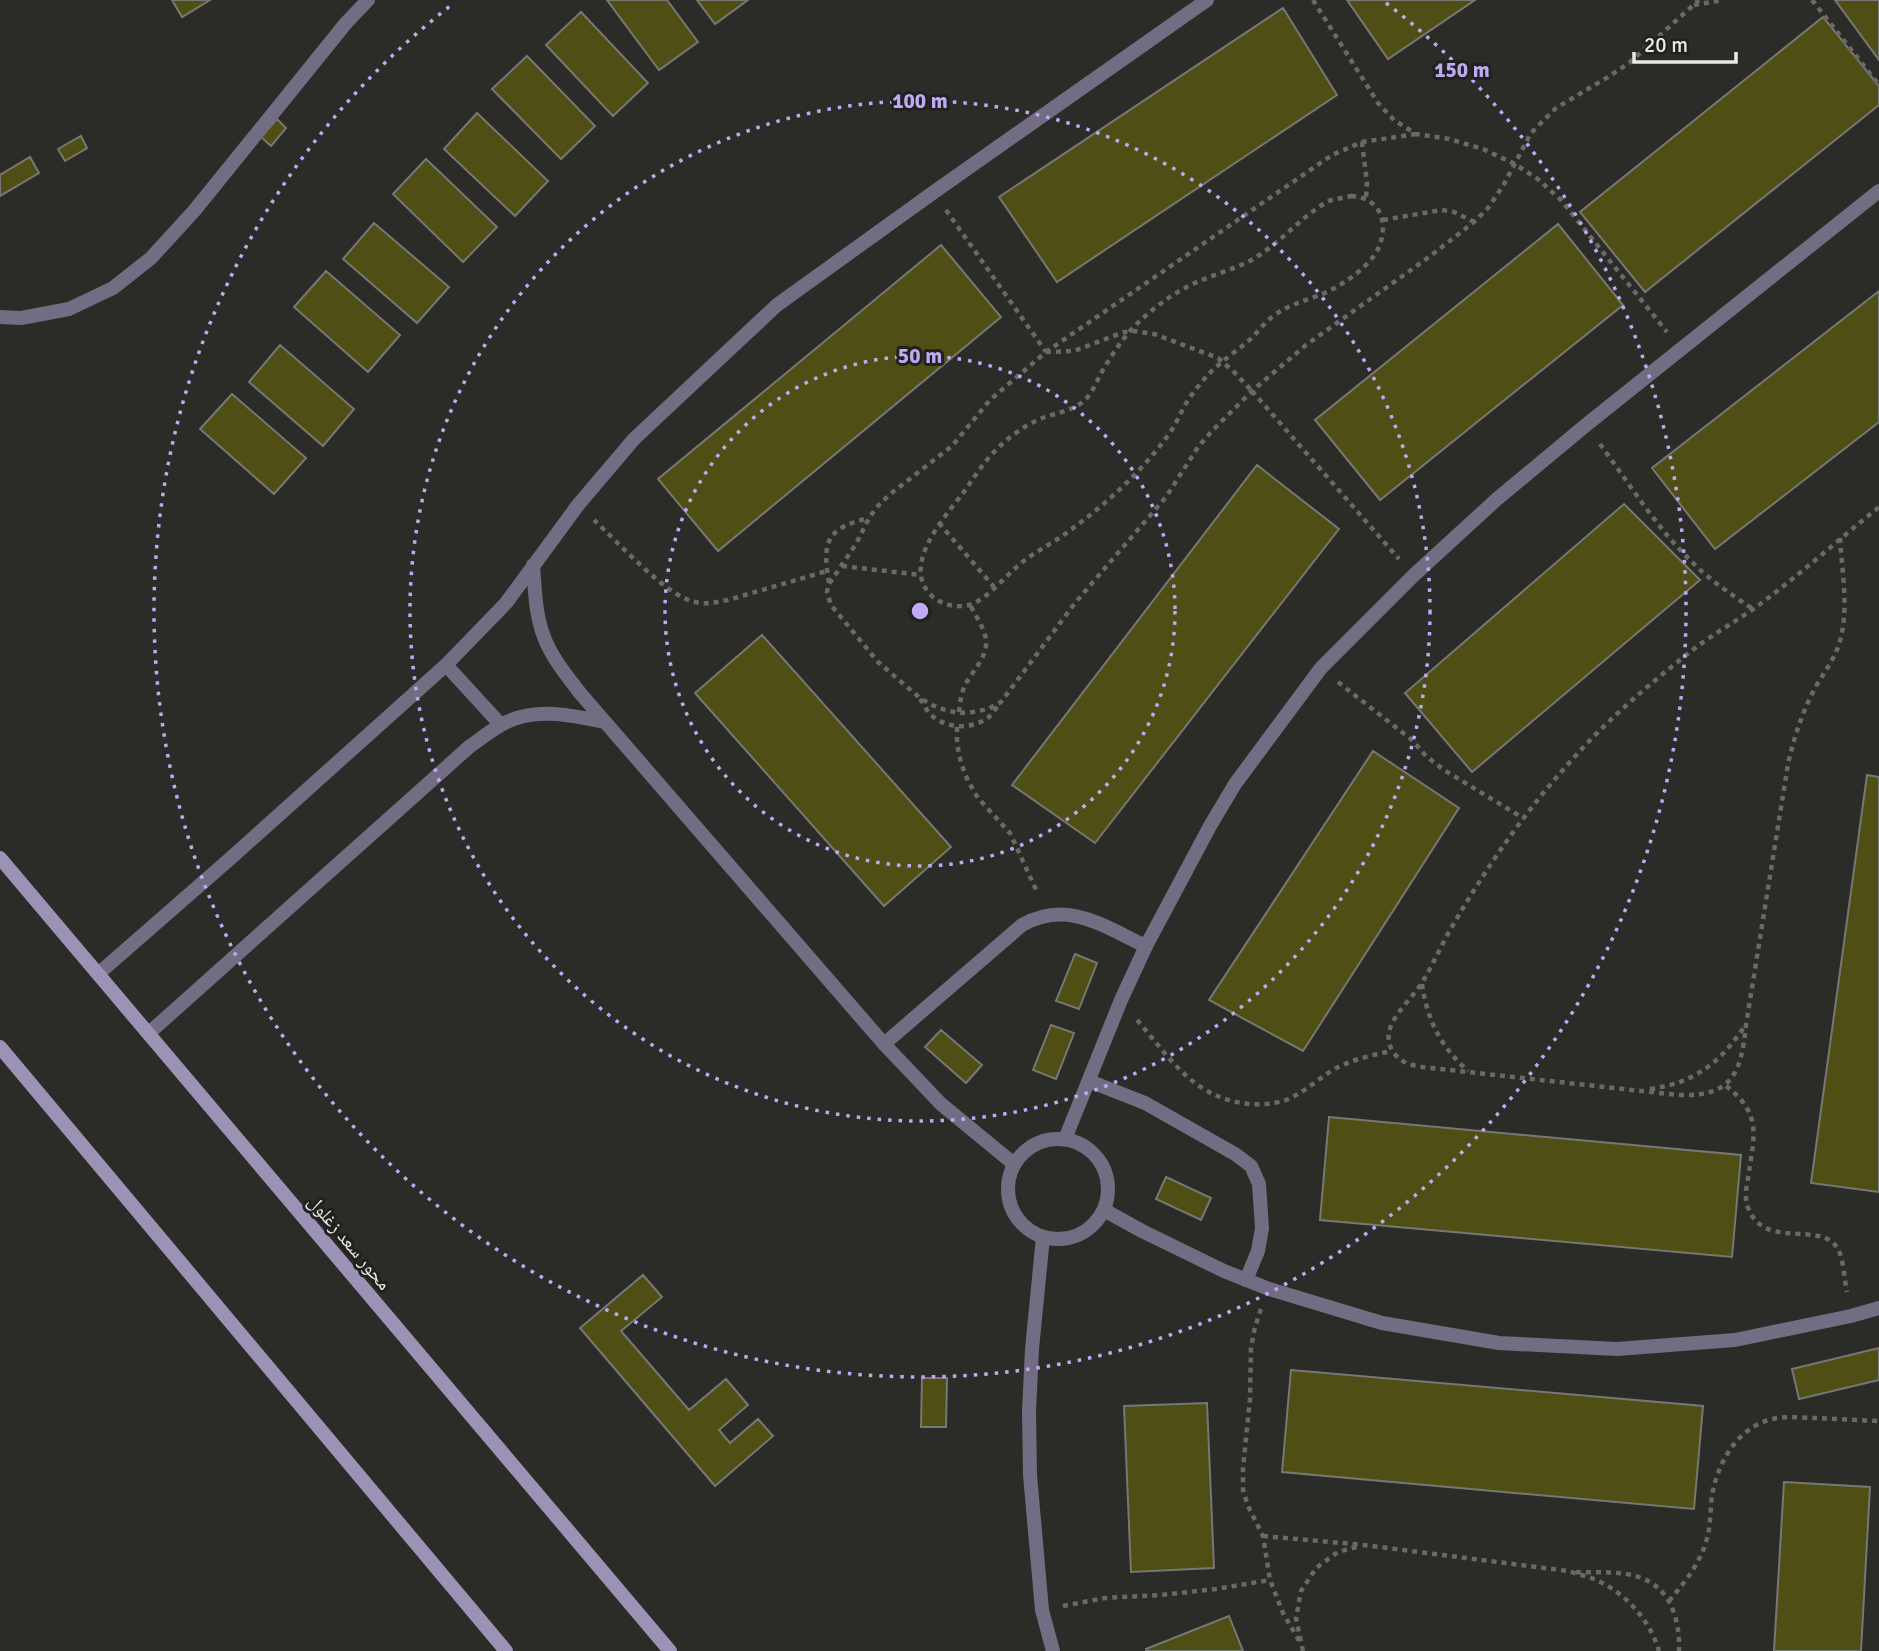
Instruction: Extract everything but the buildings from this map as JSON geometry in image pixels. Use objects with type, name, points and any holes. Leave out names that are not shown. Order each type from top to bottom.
[{"type":"main road","name":"محور سعد زغلول","points":[[0,858],[670,1651]]},
{"type":"main road","points":[[0,1047],[506,1651]]},
{"type":"street","points":[[0,317],[21,318],[69,309],[113,288],[150,258],[194,211],[346,23],[368,0]]},
{"type":"street","points":[[98,974],[446,665],[506,603],[578,505],[634,439],[777,305],[1207,0]]},
{"type":"street","points":[[1065,1139],[1121,1000],[1146,946],[1210,826],[1235,784],[1321,668],[1414,575],[1497,499],[1879,191]]},
{"type":"street","points":[[533,565],[538,615],[544,638],[574,685],[884,1044],[941,1104],[1014,1164]]},
{"type":"street","points":[[446,665],[501,725]]},
{"type":"street","points":[[149,1033],[469,747],[501,725],[515,718],[550,713],[605,722]]},
{"type":"street","points":[[884,1044],[1034,918],[1061,913],[1074,915],[1146,946]]},
{"type":"street","points":[[1088,1081],[1145,1103],[1235,1154],[1251,1166],[1259,1184],[1262,1228],[1258,1251],[1246,1280]]},
{"type":"street","points":[[1065,1139],[1083,1145],[1097,1157],[1106,1173],[1108,1192],[1104,1210],[1093,1225],[1079,1235],[1061,1239],[1043,1237],[1018,1220],[1008,1193],[1009,1178],[1014,1164],[1023,1152],[1036,1143],[1065,1139]]},
{"type":"street","points":[[1104,1210],[1142,1231],[1269,1289],[1382,1323],[1499,1343],[1617,1349],[1735,1340],[1851,1317],[1879,1308]]},
{"type":"street","points":[[1043,1237],[1032,1349],[1030,1475],[1042,1610],[1053,1651]]},
{"type":"path","points":[[1313,0],[1378,103],[1394,120],[1416,134]]},
{"type":"path","points":[[920,698],[928,712],[941,722],[957,727],[975,725],[990,716],[1075,603],[1166,497],[1198,447],[1252,391],[1306,345],[1474,222],[1503,187],[1531,133],[1556,108],[1629,62],[1699,0]]},
{"type":"path","points":[[1693,5],[1723,0]]},
{"type":"path","points":[[1812,0],[1879,85]]},
{"type":"path","points":[[1001,702],[988,709],[959,713],[945,710],[920,698],[878,662],[835,611],[828,598],[829,584],[869,518],[889,495],[951,446],[990,400],[1046,352],[1345,149],[1362,142],[1416,134],[1449,139],[1483,149],[1515,164],[1539,180],[1561,200],[1681,349]]},
{"type":"path","points":[[1362,142],[1367,183],[1366,199]]},
{"type":"path","points":[[934,192],[1046,352]]},
{"type":"path","points":[[1351,196],[1366,199],[1379,210],[1383,220],[1382,236],[1376,252],[1360,270],[1341,284],[1319,296],[1301,300],[1284,309],[1231,353],[1186,403],[1170,432],[1139,471],[1103,506],[1020,564],[983,598],[970,605],[945,604],[925,588],[922,562],[939,523],[998,448],[1042,418],[1082,403],[1094,389],[1119,345],[1139,322],[1162,302],[1189,285],[1239,267],[1259,256],[1314,210],[1331,200],[1351,196]]},
{"type":"path","points":[[1383,220],[1442,210],[1454,212],[1474,222]]},
{"type":"path","points":[[1046,352],[1074,351],[1125,332],[1135,331],[1154,334],[1218,358],[1252,391],[1414,575]]},
{"type":"path","points":[[1586,425],[1667,534],[1692,563],[1721,588],[1753,609]]},
{"type":"path","points":[[578,505],[666,587],[679,597],[695,602],[712,604],[827,571]]},
{"type":"path","points":[[1840,538],[1845,616],[1840,641],[1831,665],[1804,710],[1794,737],[1744,1046],[1737,1068],[1726,1086],[1695,1095],[1469,1072],[1410,1065],[1399,1060],[1388,1039],[1396,1016],[1422,984],[1486,871],[1523,818],[1562,770],[1606,724],[1652,682],[1753,609],[1840,538],[1879,507]]},
{"type":"path","points":[[829,584],[825,556],[829,541],[847,524],[869,518]]},
{"type":"path","points":[[939,523],[994,587]]},
{"type":"path","points":[[842,566],[922,575]]},
{"type":"path","points":[[959,713],[964,687],[980,665],[985,651],[986,636],[970,605]]},
{"type":"path","points":[[1321,668],[1412,740],[1444,770],[1523,818]]},
{"type":"path","points":[[957,727],[957,744],[968,781],[978,798],[1010,833],[1046,915]]},
{"type":"path","points":[[1422,984],[1424,1004],[1436,1032],[1454,1058],[1469,1072]]},
{"type":"path","points":[[1121,1000],[1184,1075],[1206,1092],[1231,1102],[1258,1105],[1285,1100],[1333,1070],[1362,1057],[1392,1051]]},
{"type":"path","points":[[1642,1090],[1667,1087],[1692,1078],[1713,1064],[1731,1046],[1746,1025]]},
{"type":"path","points":[[1726,1086],[1740,1096],[1750,1111],[1754,1128],[1745,1194],[1755,1221],[1767,1229],[1781,1233],[1821,1237],[1830,1241],[1838,1249],[1841,1259],[1851,1317]]},
{"type":"path","points":[[1269,1289],[1255,1327],[1251,1348],[1243,1490],[1263,1536],[1270,1580],[1283,1613],[1301,1644]]},
{"type":"path","points":[[1669,1601],[1697,1564],[1706,1542],[1718,1473],[1727,1452],[1743,1434],[1758,1424],[1778,1418],[1879,1421]]},
{"type":"path","points":[[1263,1536],[1364,1545],[1643,1578],[1669,1601],[1676,1616],[1679,1651]]},
{"type":"path","points":[[1303,1651],[1296,1618],[1301,1591],[1316,1568],[1338,1552],[1364,1545]]},
{"type":"path","points":[[1568,1571],[1595,1580],[1620,1594],[1640,1614],[1659,1651]]},
{"type":"path","points":[[1042,1610],[1105,1598],[1216,1589],[1270,1580]]}]
